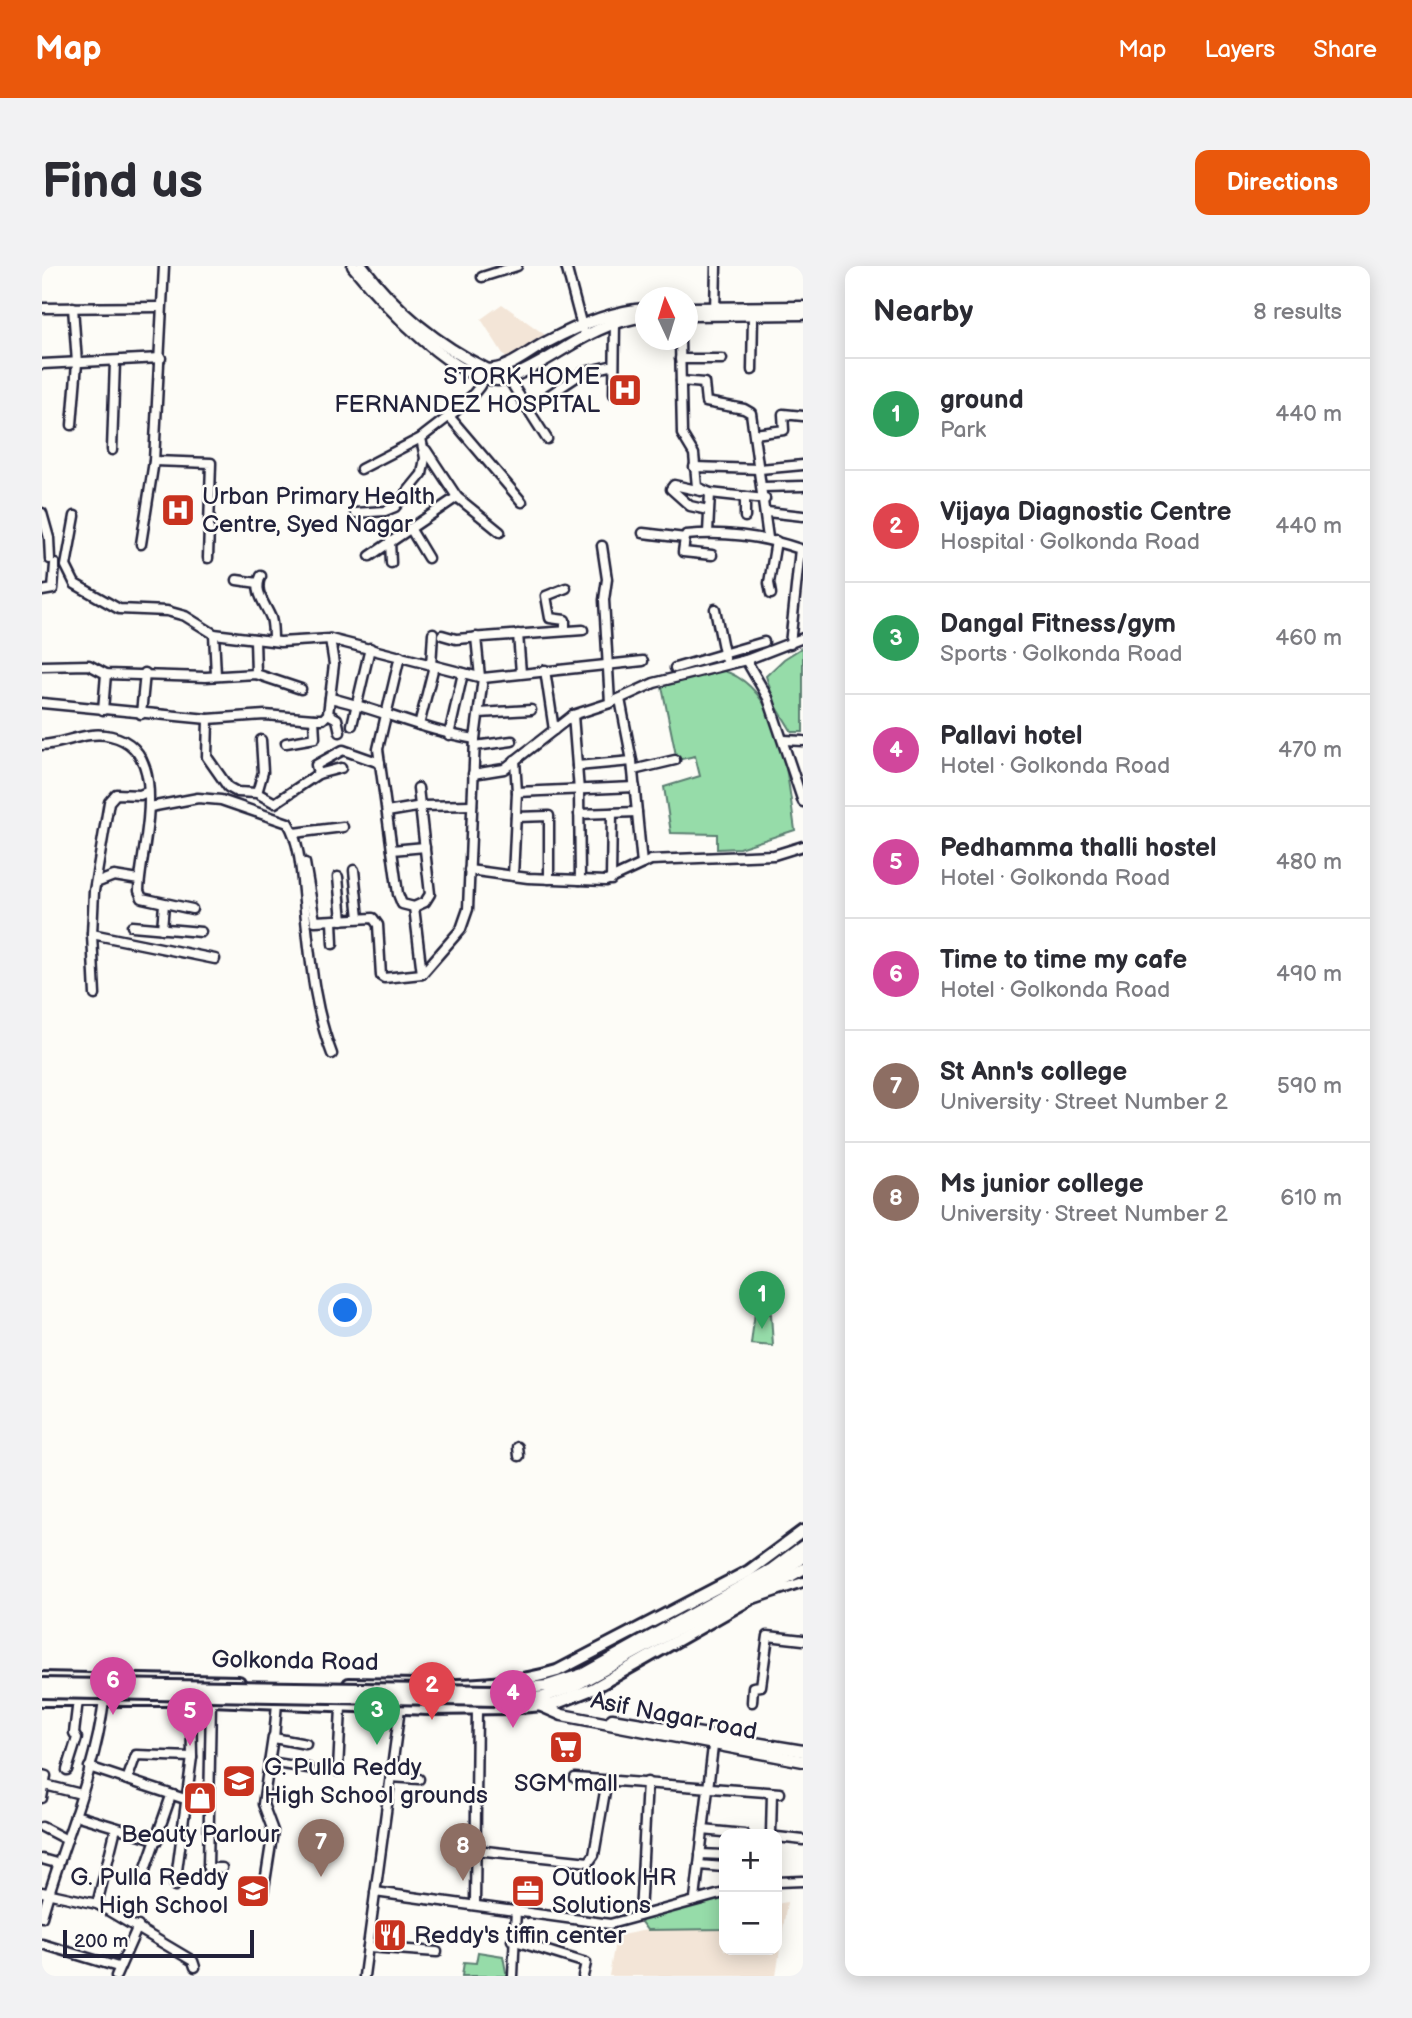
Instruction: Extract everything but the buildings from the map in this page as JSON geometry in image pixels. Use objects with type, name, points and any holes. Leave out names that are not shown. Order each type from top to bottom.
[{"type":"highway","name":"Golkonda Road","points":[[42,1678],[488,1683],[536,1677],[577,1662],[749,1571],[803,1531]]},
{"type":"highway","points":[[42,1684],[496,1690],[547,1686],[583,1674],[772,1569],[803,1546]]},
{"type":"highway","points":[[42,1692],[498,1700],[544,1696],[590,1678],[776,1576],[803,1557]]},
{"type":"highway","name":"Golkonda Road","points":[[42,1700],[211,1700],[400,1708],[554,1704],[592,1689],[803,1569]]},
{"type":"highway","points":[[251,1702],[252,1682]]},
{"type":"main road","points":[[354,266],[374,292],[421,338],[486,375],[508,378],[617,312],[635,310]]},
{"type":"main road","points":[[362,266],[380,289],[427,332],[486,375]]},
{"type":"main road","points":[[698,314],[803,307]]},
{"type":"main road","points":[[698,309],[753,315],[803,314]]},
{"type":"main road","points":[[486,375],[549,341],[635,318]]},
{"type":"main road","points":[[554,1704],[576,1712],[713,1742],[803,1751]]},
{"type":"main road","name":"Asif Nagar road","points":[[539,1705],[562,1715],[803,1761]]},
{"type":"street","points":[[141,544],[154,461],[164,266]]},
{"type":"street","points":[[482,277],[517,266]]},
{"type":"street","points":[[578,266],[567,268],[583,331]]},
{"type":"street","points":[[715,312],[716,266]]},
{"type":"street","points":[[72,425],[77,363],[73,307]]},
{"type":"street","points":[[42,308],[161,307]]},
{"type":"street","points":[[752,370],[753,315]]},
{"type":"street","points":[[612,322],[612,391],[610,366],[612,322]]},
{"type":"street","points":[[680,350],[682,434],[694,454],[695,482],[701,491]]},
{"type":"street","points":[[42,364],[161,358]]},
{"type":"street","points":[[680,359],[722,359]]},
{"type":"street","points":[[112,450],[116,361]]},
{"type":"street","points":[[528,409],[584,372],[610,366]]},
{"type":"street","points":[[361,469],[421,438],[472,395],[486,375]]},
{"type":"street","points":[[508,378],[547,439]]},
{"type":"street","points":[[681,381],[704,383],[706,402],[749,411],[772,539],[769,583],[771,594]]},
{"type":"street","points":[[755,433],[784,430],[783,414],[803,416]]},
{"type":"street","points":[[448,415],[522,502]]},
{"type":"street","points":[[421,438],[457,497],[500,532]]},
{"type":"street","points":[[355,513],[395,507],[422,474],[425,447]]},
{"type":"street","points":[[154,461],[211,463],[208,558]]},
{"type":"street","points":[[694,467],[760,469],[803,465]]},
{"type":"street","points":[[708,510],[690,506],[671,489],[674,485],[710,493],[765,499]]},
{"type":"street","points":[[763,487],[803,486]]},
{"type":"street","points":[[708,533],[710,493]]},
{"type":"street","points":[[370,556],[457,497]]},
{"type":"street","points":[[745,497],[745,517]]},
{"type":"street","points":[[767,512],[803,516]]},
{"type":"street","points":[[42,513],[50,538],[49,559],[53,589],[42,591]]},
{"type":"street","points":[[75,516],[66,566],[75,584],[119,609],[167,611],[185,616],[214,634],[274,640],[330,639],[481,678],[643,661]]},
{"type":"street","points":[[410,528],[428,558]]},
{"type":"street","points":[[643,533],[685,538]]},
{"type":"street","points":[[712,555],[683,552],[686,535],[708,533],[772,539],[800,549],[790,645]]},
{"type":"street","points":[[390,541],[391,563]]},
{"type":"street","points":[[602,546],[607,579],[604,600],[610,703]]},
{"type":"street","points":[[49,559],[66,566]]},
{"type":"street","points":[[237,580],[260,579],[260,596],[272,621],[274,640]]},
{"type":"street","points":[[565,630],[565,620],[550,618],[546,596],[566,588]]},
{"type":"street","points":[[715,609],[726,666]]},
{"type":"street","points":[[442,635],[456,639],[583,630]]},
{"type":"street","points":[[419,725],[432,666],[433,633]]},
{"type":"street","points":[[214,634],[216,675]]},
{"type":"street","points":[[518,634],[521,673]]},
{"type":"street","points":[[305,863],[313,919],[332,921],[373,918],[378,925],[381,976],[384,978],[422,974],[461,929],[468,909],[471,804],[481,678],[476,637]]},
{"type":"street","points":[[473,774],[504,769],[573,715],[610,703],[654,683],[746,660],[803,638]]},
{"type":"street","points":[[255,639],[256,674]]},
{"type":"street","points":[[42,703],[208,719],[265,715],[323,719],[328,714],[334,664],[330,639]]},
{"type":"street","points":[[675,668],[764,642]]},
{"type":"street","points":[[352,725],[370,649]]},
{"type":"street","points":[[400,656],[378,749],[398,894],[402,904],[414,907],[425,902],[430,894],[418,788]]},
{"type":"street","points":[[746,660],[768,698],[803,802]]},
{"type":"street","points":[[42,666],[89,665],[106,674],[256,674],[300,689]]},
{"type":"street","points":[[545,670],[554,730]]},
{"type":"street","points":[[141,714],[145,673]]},
{"type":"street","points":[[449,735],[463,673]]},
{"type":"street","points":[[103,710],[106,674]]},
{"type":"street","points":[[330,698],[386,712],[475,742],[512,741]]},
{"type":"street","points":[[620,699],[635,787],[642,864]]},
{"type":"street","points":[[479,713],[531,710]]},
{"type":"street","points":[[328,714],[337,719],[340,732]]},
{"type":"street","points":[[573,715],[579,791],[580,880]]},
{"type":"street","points":[[208,719],[207,757],[228,788],[237,792],[258,795],[270,802],[283,799],[318,774],[341,768]]},
{"type":"street","points":[[286,743],[315,738],[314,719]]},
{"type":"street","points":[[42,745],[91,734],[110,735],[124,740],[135,749],[144,764],[150,807],[139,880],[142,898],[192,909]]},
{"type":"street","points":[[258,795],[262,772],[261,740]]},
{"type":"street","points":[[784,740],[803,741]]},
{"type":"street","points":[[318,774],[316,765],[343,750],[380,760]]},
{"type":"street","points":[[513,876],[517,792],[515,760]]},
{"type":"street","points":[[577,766],[632,765],[675,760]]},
{"type":"street","points":[[517,792],[635,787]]},
{"type":"street","points":[[95,995],[92,934],[96,883],[108,802],[116,793],[140,795],[147,792]]},
{"type":"street","points":[[150,807],[198,798],[221,800],[266,818],[285,819],[294,833],[316,1007],[332,1054]]},
{"type":"street","points":[[387,812],[422,806],[471,804]]},
{"type":"street","points":[[579,814],[637,812]]},
{"type":"street","points":[[611,880],[612,813]]},
{"type":"street","points":[[516,817],[549,817],[550,879]]},
{"type":"street","points":[[294,833],[343,827]]},
{"type":"street","points":[[393,850],[425,847]]},
{"type":"street","points":[[469,870],[550,879],[611,880],[651,860],[774,855],[801,849]]},
{"type":"street","points":[[354,870],[359,918]]},
{"type":"street","points":[[96,883],[114,876],[139,880]]},
{"type":"street","points":[[338,877],[342,920]]},
{"type":"street","points":[[162,929],[164,904]]},
{"type":"street","points":[[414,907],[422,974]]},
{"type":"street","points":[[332,921],[333,944]]},
{"type":"street","points":[[132,926],[201,932]]},
{"type":"street","points":[[92,934],[215,960]]},
{"type":"street","points":[[751,1600],[765,1598],[803,1582]]},
{"type":"street","points":[[752,1702],[752,1687],[761,1686],[768,1636],[803,1640]]},
{"type":"street","points":[[67,1770],[77,1738],[74,1733],[78,1700]]},
{"type":"street","points":[[42,1917],[45,1893],[67,1840],[100,1734],[104,1700]]},
{"type":"street","points":[[175,1886],[192,1757],[191,1700]]},
{"type":"street","points":[[211,1700],[208,1868],[222,1868]]},
{"type":"street","points":[[263,1895],[273,1830],[262,1804],[277,1703]]},
{"type":"street","points":[[338,1771],[341,1707]]},
{"type":"street","points":[[364,1976],[400,1708]]},
{"type":"street","points":[[475,1904],[477,1708]]},
{"type":"street","points":[[273,1737],[306,1744]]},
{"type":"street","points":[[695,1899],[713,1742]]},
{"type":"street","points":[[127,1780],[136,1755],[192,1757]]},
{"type":"street","points":[[269,1762],[308,1768]]},
{"type":"street","points":[[89,1768],[188,1800]]},
{"type":"street","points":[[42,1775],[46,1776],[42,1798]]},
{"type":"street","points":[[391,1777],[419,1779]]},
{"type":"street","points":[[575,1778],[776,1793],[772,1829]]},
{"type":"street","points":[[476,1850],[589,1862],[594,1855],[607,1780]]},
{"type":"street","points":[[640,1915],[647,1782]]},
{"type":"street","points":[[45,1785],[81,1794]]},
{"type":"street","points":[[143,1876],[172,1796]]},
{"type":"street","points":[[75,1815],[158,1840]]},
{"type":"street","points":[[42,1827],[67,1840]]},
{"type":"street","points":[[97,1904],[116,1828]]},
{"type":"street","points":[[703,1830],[719,1832]]},
{"type":"street","points":[[782,1838],[803,1840]]},
{"type":"street","points":[[700,1854],[719,1855]]},
{"type":"street","points":[[42,1859],[56,1863]]},
{"type":"street","points":[[699,1865],[719,1867]]},
{"type":"street","points":[[782,1882],[803,1881]]},
{"type":"street","points":[[376,1892],[610,1923],[719,1894]]},
{"type":"street","points":[[45,1893],[97,1904],[193,1961],[195,1967]]},
{"type":"street","points":[[513,1976],[512,1940],[516,1909]]},
{"type":"street","points":[[42,1944],[117,1971],[138,1926]]},
{"type":"street","points":[[512,1940],[586,1963],[583,1976]]},
{"type":"street","points":[[368,1947],[437,1952]]},
{"type":"shaded area","points":[[502,304],[548,337],[507,360],[481,319]]},
{"type":"shaded area","points":[[787,1902],[782,1936],[782,1903]]},
{"type":"shaded area","points":[[719,1916],[719,1955],[779,1955],[776,1976],[609,1976],[616,1936]]},
{"type":"green space","points":[[803,647],[803,732],[792,732],[775,704],[766,676],[784,659]]},
{"type":"green space","points":[[721,670],[742,680],[758,695],[770,714],[784,760],[795,830],[739,848],[717,849],[717,834],[671,833],[664,787],[700,776],[695,756],[677,760],[661,682]]},
{"type":"green space","points":[[755,1312],[771,1314],[773,1346],[751,1344]]},
{"type":"green space","points":[[719,1897],[719,1929],[647,1930],[638,1918]]},
{"type":"green space","points":[[478,1952],[503,1956],[506,1972],[510,1972],[510,1976],[462,1976],[464,1962],[476,1963]]},
{"type":"place","name":"STORK HOME FERNANDEZ HOSPITAL","points":[[625,390]]},
{"type":"place","name":"Urban Primary Health Centre, Syed Nagar","points":[[178,510]]},
{"type":"place","name":"ground","points":[[762,1329]]},
{"type":"place","name":"Time to time my cafe","points":[[113,1715]]},
{"type":"place","name":"Vijaya Diagnostic Centre","points":[[432,1720]]},
{"type":"place","name":"Pallavi hotel","points":[[513,1728]]},
{"type":"place","name":"Dangal Fitness/gym","points":[[377,1745]]},
{"type":"place","name":"Pedhamma thalli hostel","points":[[190,1746]]},
{"type":"place","name":"SGM mall","points":[[566,1747]]},
{"type":"place","name":"G. Pulla Reddy High School grounds","points":[[239,1781]]},
{"type":"place","name":"Beauty Parlour","points":[[200,1798]]},
{"type":"place","name":"St Ann's college","points":[[321,1877]]},
{"type":"place","name":"Ms junior college","points":[[463,1881]]},
{"type":"place","name":"G. Pulla Reddy High School","points":[[253,1891]]},
{"type":"place","name":"Outlook HR Solutions","points":[[528,1891]]},
{"type":"place","name":"Reddy's tiffin center","points":[[390,1935]]}]
